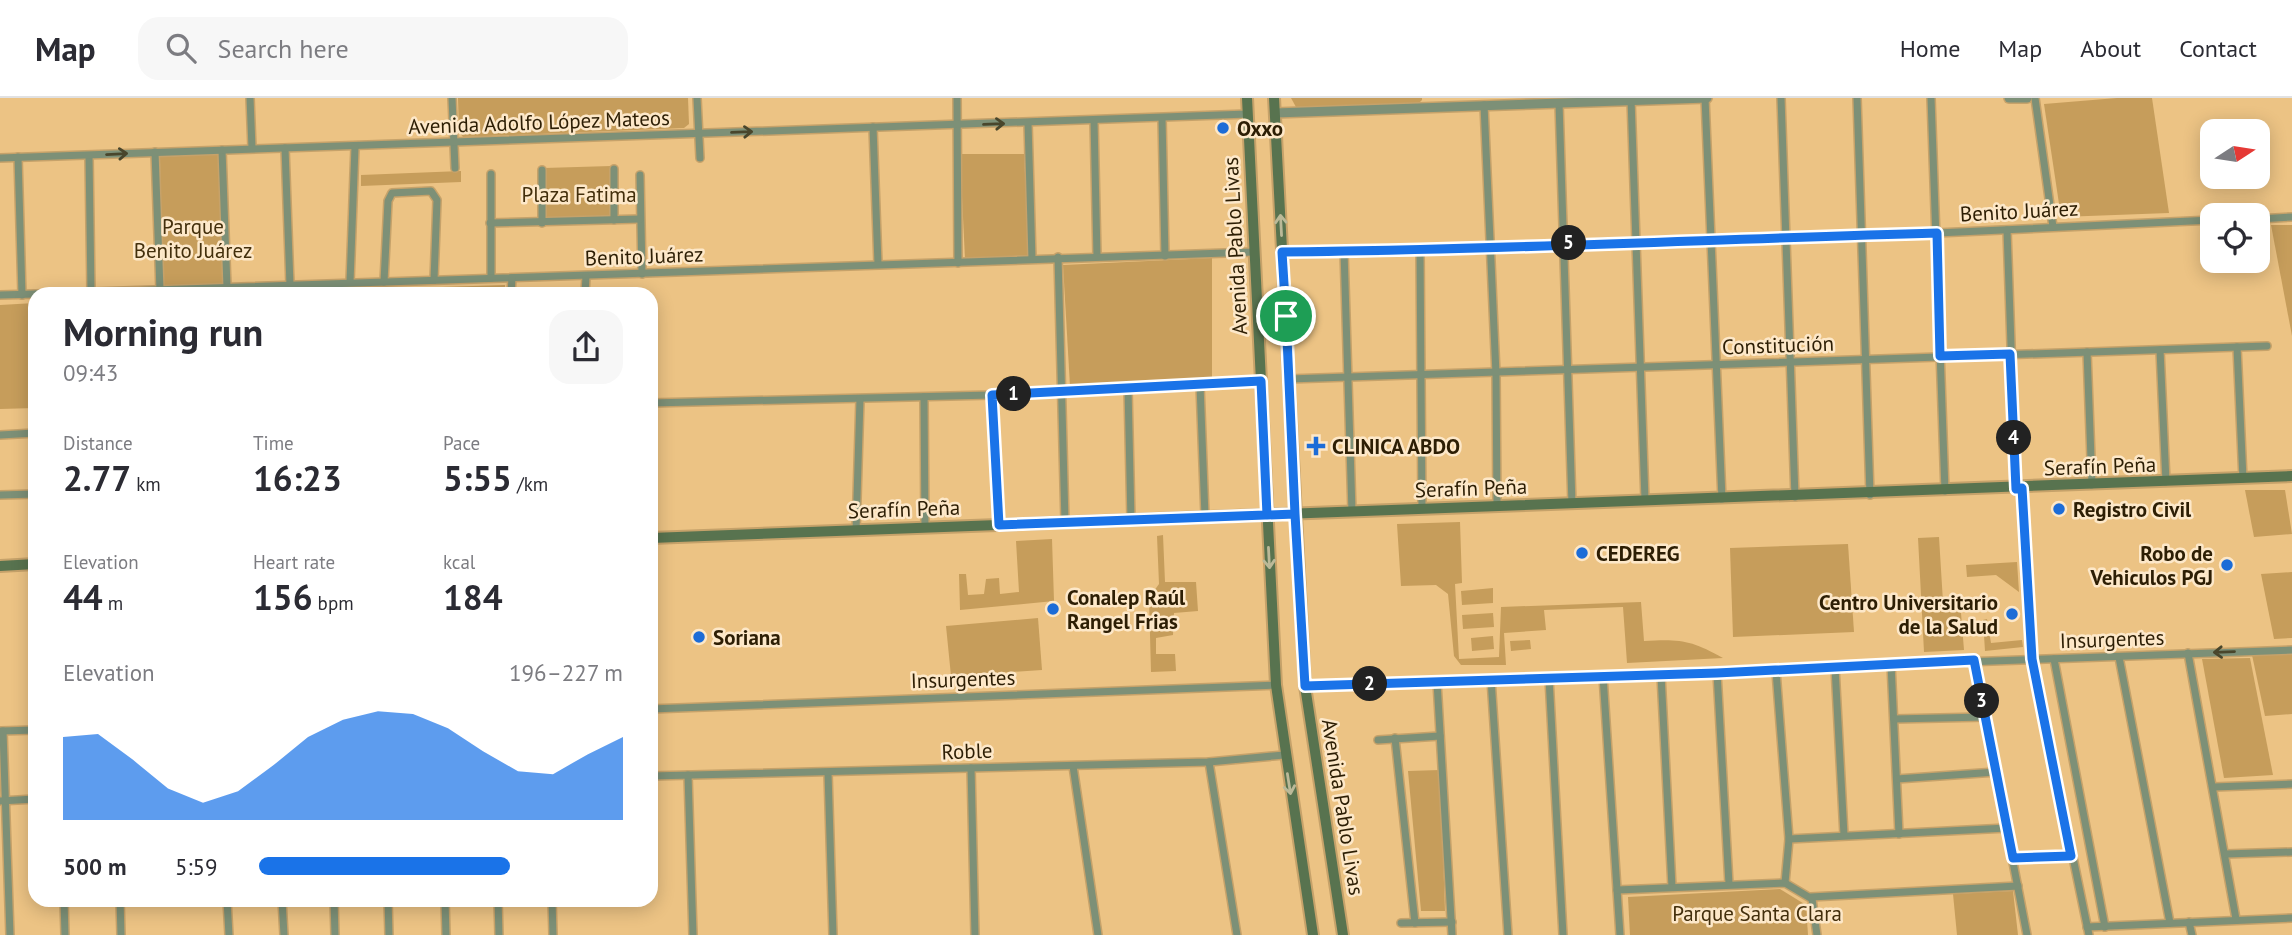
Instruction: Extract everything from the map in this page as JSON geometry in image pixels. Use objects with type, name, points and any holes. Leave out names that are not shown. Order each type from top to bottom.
[{"type":"main road","name":"Avenida Pablo Livas","points":[[1247,98],[1276,685],[1284,755],[1313,935]]},
{"type":"main road","name":"Avenida Pablo Livas","points":[[1274,98],[1305,686],[1343,935]]},
{"type":"main road","name":"Serafín Peña","points":[[658,538],[1645,500],[1870,495],[2292,476]]},
{"type":"main road","points":[[0,566],[28,564]]},
{"type":"street","points":[[250,98],[252,148]]},
{"type":"street","points":[[452,98],[455,167]]},
{"type":"street","points":[[697,98],[700,158]]},
{"type":"street","points":[[957,98],[958,263]]},
{"type":"street","points":[[1275,113],[1424,102],[1484,105],[1706,98],[1722,499]]},
{"type":"street","points":[[1781,98],[1795,497]]},
{"type":"street","points":[[1857,98],[1870,495]]},
{"type":"street","points":[[1931,98],[1945,491]]},
{"type":"street","points":[[2009,98],[2027,98]]},
{"type":"street","points":[[2035,98],[2053,227]]},
{"type":"street","points":[[1631,99],[1643,368],[1645,500]]},
{"type":"street","points":[[1559,103],[1572,504]]},
{"type":"street","points":[[1484,105],[1496,374],[1497,506]]},
{"type":"street","name":"Avenida Adolfo López Mateos","points":[[0,158],[1248,114]]},
{"type":"street","points":[[1162,118],[1165,256]]},
{"type":"street","points":[[1094,120],[1097,256]]},
{"type":"street","points":[[1028,123],[1032,259]]},
{"type":"street","points":[[873,127],[878,264]]},
{"type":"street","points":[[350,282],[355,147]]},
{"type":"street","points":[[285,148],[290,285]]},
{"type":"street","points":[[222,150],[227,287]]},
{"type":"street","points":[[155,152],[160,287]]},
{"type":"street","points":[[89,156],[91,287]]},
{"type":"street","points":[[19,157],[22,295]]},
{"type":"street","points":[[614,169],[614,220]]},
{"type":"street","points":[[542,170],[542,223]]},
{"type":"street","points":[[491,173],[491,278]]},
{"type":"street","points":[[640,176],[642,274]]},
{"type":"street","points":[[384,282],[388,201],[392,193],[398,191],[431,191],[439,205],[435,280]]},
{"type":"street","points":[[2270,219],[2292,218]]},
{"type":"street","points":[[491,223],[640,219]]},
{"type":"street","name":"Benito Juárez","points":[[1282,252],[1420,251],[1562,243],[1937,233],[2200,221]]},
{"type":"street","points":[[2007,230],[2010,354],[2032,659],[2088,931],[2105,927],[2292,918]]},
{"type":"street","points":[[1344,251],[1352,512]]},
{"type":"street","points":[[1420,251],[1422,509]]},
{"type":"street","name":"Benito Juárez","points":[[281,287],[350,282],[1254,252]]},
{"type":"street","points":[[1058,257],[1065,522]]},
{"type":"street","points":[[585,287],[586,276]]},
{"type":"street","points":[[511,287],[512,278]]},
{"type":"street","name":"Benito Juárez","points":[[0,295],[28,295]]},
{"type":"street","name":"Constitución","points":[[1289,379],[2267,346]]},
{"type":"street","points":[[2237,347],[2243,479]]},
{"type":"street","points":[[2160,350],[2166,482]]},
{"type":"street","points":[[2087,352],[2092,485]]},
{"type":"street","points":[[658,403],[992,395],[1261,381]]},
{"type":"street","points":[[1200,385],[1205,516]]},
{"type":"street","points":[[1128,389],[1131,520]]},
{"type":"street","points":[[992,395],[999,525]]},
{"type":"street","points":[[924,397],[925,528]]},
{"type":"street","points":[[856,531],[860,399]]},
{"type":"street","points":[[0,435],[28,433]]},
{"type":"street","points":[[0,495],[28,494]]},
{"type":"street","name":"Insurgentes","points":[[1305,686],[1776,671],[1974,660],[2292,650]]},
{"type":"street","points":[[2188,653],[2236,919]]},
{"type":"street","points":[[2119,657],[2170,923]]},
{"type":"street","points":[[2054,659],[2105,927]]},
{"type":"street","points":[[1974,660],[2027,935]]},
{"type":"street","points":[[1891,664],[1899,834]]},
{"type":"street","points":[[1835,667],[1844,835]]},
{"type":"street","points":[[1776,671],[1789,839],[1784,883]]},
{"type":"street","points":[[1717,673],[1729,884]]},
{"type":"street","points":[[1661,675],[1671,887]]},
{"type":"street","points":[[1603,676],[1620,935]]},
{"type":"street","points":[[1549,678],[1563,935]]},
{"type":"street","points":[[1491,679],[1508,935]]},
{"type":"street","points":[[1437,682],[1452,935]]},
{"type":"street","name":"Insurgentes","points":[[658,709],[1276,685]]},
{"type":"street","points":[[1894,719],[1984,717]]},
{"type":"street","points":[[10,935],[2,801],[2,731],[28,730]]},
{"type":"street","points":[[1378,740],[1440,736]]},
{"type":"street","points":[[1395,738],[1415,923]]},
{"type":"street","name":"Roble","points":[[658,776],[1209,762],[1284,755]]},
{"type":"street","points":[[1209,762],[1237,935]]},
{"type":"street","points":[[1073,766],[1098,935]]},
{"type":"street","points":[[971,768],[975,935]]},
{"type":"street","points":[[1897,779],[1996,772]]},
{"type":"street","points":[[828,773],[833,935]]},
{"type":"street","points":[[688,775],[693,935]]},
{"type":"street","points":[[2214,787],[2292,784]]},
{"type":"street","points":[[2,801],[28,799]]},
{"type":"street","points":[[1789,839],[2007,828]]},
{"type":"street","points":[[2226,854],[2292,852]]},
{"type":"street","points":[[2013,858],[2071,856]]},
{"type":"street","points":[[1617,890],[1784,883],[1811,897],[2018,886]]},
{"type":"street","points":[[1811,897],[1815,905],[1817,935]]},
{"type":"street","points":[[64,907],[65,935]]},
{"type":"street","points":[[120,907],[121,935]]},
{"type":"street","points":[[227,907],[229,935]]},
{"type":"street","points":[[282,907],[284,935]]},
{"type":"street","points":[[334,907],[335,935]]},
{"type":"street","points":[[388,907],[389,935]]},
{"type":"street","points":[[444,907],[446,935]]},
{"type":"street","points":[[498,907],[499,935]]},
{"type":"street","points":[[552,907],[554,935]]},
{"type":"street","points":[[1401,923],[1451,922]]},
{"type":"street","points":[[2189,922],[2192,935]]},
{"type":"green space","points":[[458,98],[688,98],[689,124],[684,128],[463,137],[459,132]]},
{"type":"green space","points":[[1291,98],[1422,100],[1419,103],[1296,107]]},
{"type":"green space","points":[[2152,98],[2169,213],[2061,217],[2044,104]]},
{"type":"green space","name":"Parque Benito Juárez","points":[[220,154],[227,287],[162,287],[160,157]]},
{"type":"green space","points":[[960,154],[1024,154],[1029,255],[965,259]]},
{"type":"green space","name":"Plaza Fatima","points":[[611,166],[613,221],[545,223],[544,168]]},
{"type":"green space","points":[[461,171],[461,182],[361,186],[361,175]]},
{"type":"green space","points":[[2271,225],[2292,225],[2292,336]]},
{"type":"green space","points":[[1212,258],[1212,380],[1070,386],[1063,265]]},
{"type":"green space","points":[[505,285],[505,287],[441,287]]},
{"type":"green space","points":[[28,303],[28,408],[0,409],[0,305]]},
{"type":"green space","points":[[2245,490],[2285,490],[2292,534],[2254,537]]},
{"type":"green space","points":[[1460,522],[1462,583],[1455,584],[1459,659],[1499,657],[1501,607],[1641,602],[1644,641],[1685,642],[1723,658],[1627,663],[1623,607],[1544,610],[1546,630],[1504,633],[1506,665],[1461,665],[1454,656],[1448,594],[1436,585],[1401,586],[1397,524]]},
{"type":"green space","points":[[1163,535],[1165,582],[1196,582],[1198,611],[1174,613],[1173,635],[1156,638],[1156,654],[1175,654],[1176,671],[1151,672],[1149,598],[1159,584],[1157,536]]},
{"type":"green space","points":[[1939,537],[1943,602],[1961,613],[1964,650],[1924,652],[1918,538]]},
{"type":"green space","points":[[1052,539],[1054,601],[960,610],[959,574],[966,574],[968,595],[984,594],[986,579],[999,578],[1000,594],[1019,592],[1016,541]]},
{"type":"green space","points":[[1848,544],[1854,632],[1733,637],[1730,548]]},
{"type":"green space","points":[[2017,562],[2019,592],[1996,575],[1967,577],[1966,565]]},
{"type":"green space","points":[[2292,572],[2292,638],[2274,639],[2261,574]]},
{"type":"green space","points":[[1493,588],[1493,603],[1462,605],[1461,591]]},
{"type":"green space","points":[[1493,613],[1494,627],[1463,629],[1462,615]]},
{"type":"green space","points":[[1038,618],[1042,670],[951,676],[946,626]]},
{"type":"green space","points":[[1987,619],[1991,643],[2022,640],[2023,647],[1985,651],[1983,620]]},
{"type":"green space","points":[[1493,636],[1494,649],[1472,651],[1471,638]]},
{"type":"green space","points":[[1530,640],[1531,649],[1511,651],[1510,641]]},
{"type":"green space","points":[[2292,653],[2292,714],[2265,716],[2252,655]]},
{"type":"green space","points":[[2250,658],[2273,775],[2224,778],[2202,659]]},
{"type":"green space","points":[[1440,770],[1445,911],[1421,911],[1408,771]]},
{"type":"green space","name":"Parque Santa Clara","points":[[1780,889],[1806,905],[1808,935],[1630,935],[1628,897]]},
{"type":"green space","points":[[2013,891],[2018,935],[1957,935],[1953,894]]},
{"type":"place","name":"Oxxo","points":[[1223,128]]},
{"type":"place","name":"CLINICA ABDO","points":[[1316,446]]},
{"type":"place","name":"Registro Civil","points":[[2059,509]]},
{"type":"place","name":"CEDEREG","points":[[1582,553]]},
{"type":"place","name":"Robo de Vehiculos PGJ","points":[[2227,565]]},
{"type":"place","name":"Conalep Raúl Rangel Frias","points":[[1053,609]]},
{"type":"place","name":"Centro Universitario de la Salud","points":[[2012,614]]},
{"type":"place","name":"Soriana","points":[[699,637]]},
{"type":"route","points":[[1286,316],[1282,252],[1420,251],[1562,243],[1937,233],[1940,356],[2010,354],[2016,489],[2022,488],[2032,659],[2071,856],[2013,858],[1974,660],[1717,673],[1305,686],[1295,514],[1267,515],[1261,381],[992,395],[999,525],[1295,514],[1286,316]]}]
